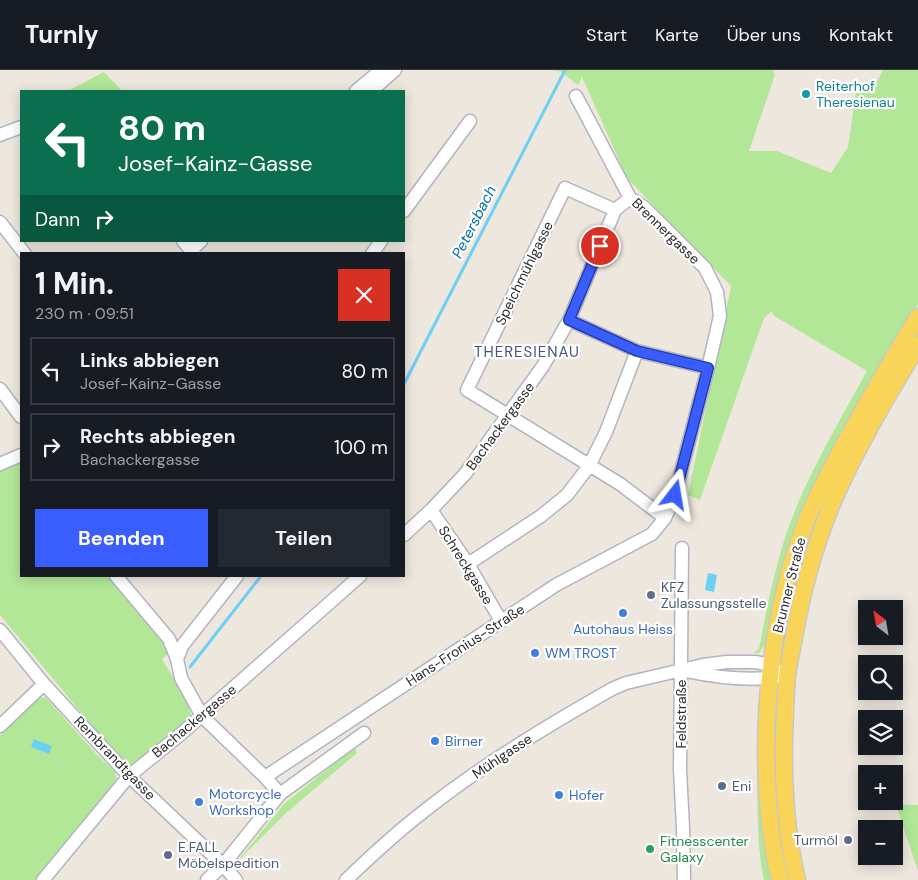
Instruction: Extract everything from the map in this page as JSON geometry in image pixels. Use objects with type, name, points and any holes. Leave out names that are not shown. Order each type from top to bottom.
[{"type":"main road","name":"Brunner Straße","points":[[780,880],[770,826],[766,748],[771,672],[781,608],[791,566],[807,520],[824,483],[866,404],[918,317]]},
{"type":"main road","name":"Brunner Straße","points":[[797,880],[784,796],[787,676],[796,622],[815,549],[833,502],[856,452],[883,401],[918,345]]},
{"type":"street","points":[[357,90],[381,70]]},
{"type":"street","points":[[372,90],[395,70]]},
{"type":"street","name":"Brennergasse","points":[[576,96],[630,198],[644,207],[705,268],[717,292],[720,316],[675,495],[665,518]]},
{"type":"street","points":[[405,210],[470,121]]},
{"type":"street","points":[[0,135],[20,128]]},
{"type":"street","name":"Speichmühlgasse","points":[[508,416],[467,390],[565,188],[615,210]]},
{"type":"street","name":"Bachackergasse","points":[[405,534],[466,474],[543,366],[569,320],[615,210],[630,198]]},
{"type":"street","points":[[0,222],[23,252]]},
{"type":"street","points":[[569,320],[637,351],[708,368]]},
{"type":"street","points":[[468,564],[541,516],[567,495],[590,466],[606,432],[637,351]]},
{"type":"street","points":[[0,389],[20,416]]},
{"type":"street","points":[[508,416],[620,484],[665,518]]},
{"type":"street","points":[[0,464],[20,455]]},
{"type":"street","name":"Schreckgasse","points":[[431,510],[468,564],[501,621]]},
{"type":"street","name":"Hans-Fronius-Straße","points":[[265,776],[556,585],[652,534],[665,518]]},
{"type":"street","name":"Feldstraße","points":[[682,548],[680,770],[684,880]]},
{"type":"street","points":[[117,577],[169,640],[177,659],[181,678],[202,716],[265,776],[280,794]]},
{"type":"street","points":[[177,659],[182,646],[236,577]]},
{"type":"street","name":"Bachackergasse","points":[[43,880],[129,776],[202,716],[359,577]]},
{"type":"street","name":"Rembrandtgasse","points":[[0,630],[44,684],[129,776],[236,880]]},
{"type":"street","name":"Mühlgasse","points":[[346,880],[423,812],[520,744],[607,692],[626,683],[681,670],[704,675],[762,679],[771,672],[787,676]]},
{"type":"street","points":[[0,726],[44,684]]},
{"type":"street","points":[[207,880],[222,865],[280,794],[364,733]]},
{"type":"green space","points":[[549,70],[773,70],[775,75],[749,151],[777,151],[831,173],[848,147],[857,85],[874,87],[883,70],[918,70],[918,304],[830,453],[799,519],[785,559],[773,603],[766,643],[759,653],[753,653],[759,649],[776,568],[792,519],[821,454],[867,371],[774,316],[772,311],[764,318],[700,500],[688,495],[731,286],[627,178],[582,77],[578,85],[560,71]]},
{"type":"green space","points":[[104,72],[121,90],[70,90]]},
{"type":"green space","points":[[20,461],[20,577],[110,577],[168,647],[168,654],[162,659],[185,697],[192,717],[128,769],[0,615],[0,470]]},
{"type":"green space","points":[[39,697],[46,698],[97,755],[115,772],[117,783],[36,880],[0,880],[0,735]]},
{"type":"green space","points":[[354,748],[357,753],[285,814],[235,864],[285,803]]},
{"type":"green space","points":[[757,766],[762,766],[773,880],[764,880],[761,866]]},
{"type":"green space","points":[[903,805],[918,805],[918,871],[903,826],[903,820],[901,820],[898,810],[903,810]]},
{"type":"water","points":[[708,573],[717,575],[714,592],[705,590]]},
{"type":"water","points":[[34,739],[52,746],[49,754],[31,747]]},
{"type":"waterway","name":"Petersbach","points":[[405,382],[565,70]]},
{"type":"waterway","name":"Petersbach","points":[[190,667],[260,577]]},
{"type":"place","name":"Reiterhof Theresienau","points":[[806,94]]},
{"type":"place","name":"KFZ Zulassungsstelle","points":[[651,595]]},
{"type":"place","name":"Autohaus Heiss","points":[[623,613]]},
{"type":"place","name":"WM TROST","points":[[535,653]]},
{"type":"place","name":"Birner","points":[[435,741]]},
{"type":"place","name":"Eni","points":[[722,786]]},
{"type":"place","name":"Hofer","points":[[559,795]]},
{"type":"place","name":"Motorcycle Workshop","points":[[199,802]]},
{"type":"place","name":"Turmöl","points":[[848,840]]},
{"type":"place","name":"Fitnesscenter Galaxy","points":[[650,849]]},
{"type":"place","name":"E.FALL Möbelspedition","points":[[168,855]]},
{"type":"district","name":"THERESIENAU","points":[[527,352]]},
{"type":"route","points":[[600,246],[569,320],[637,351],[708,368],[675,495]]}]
